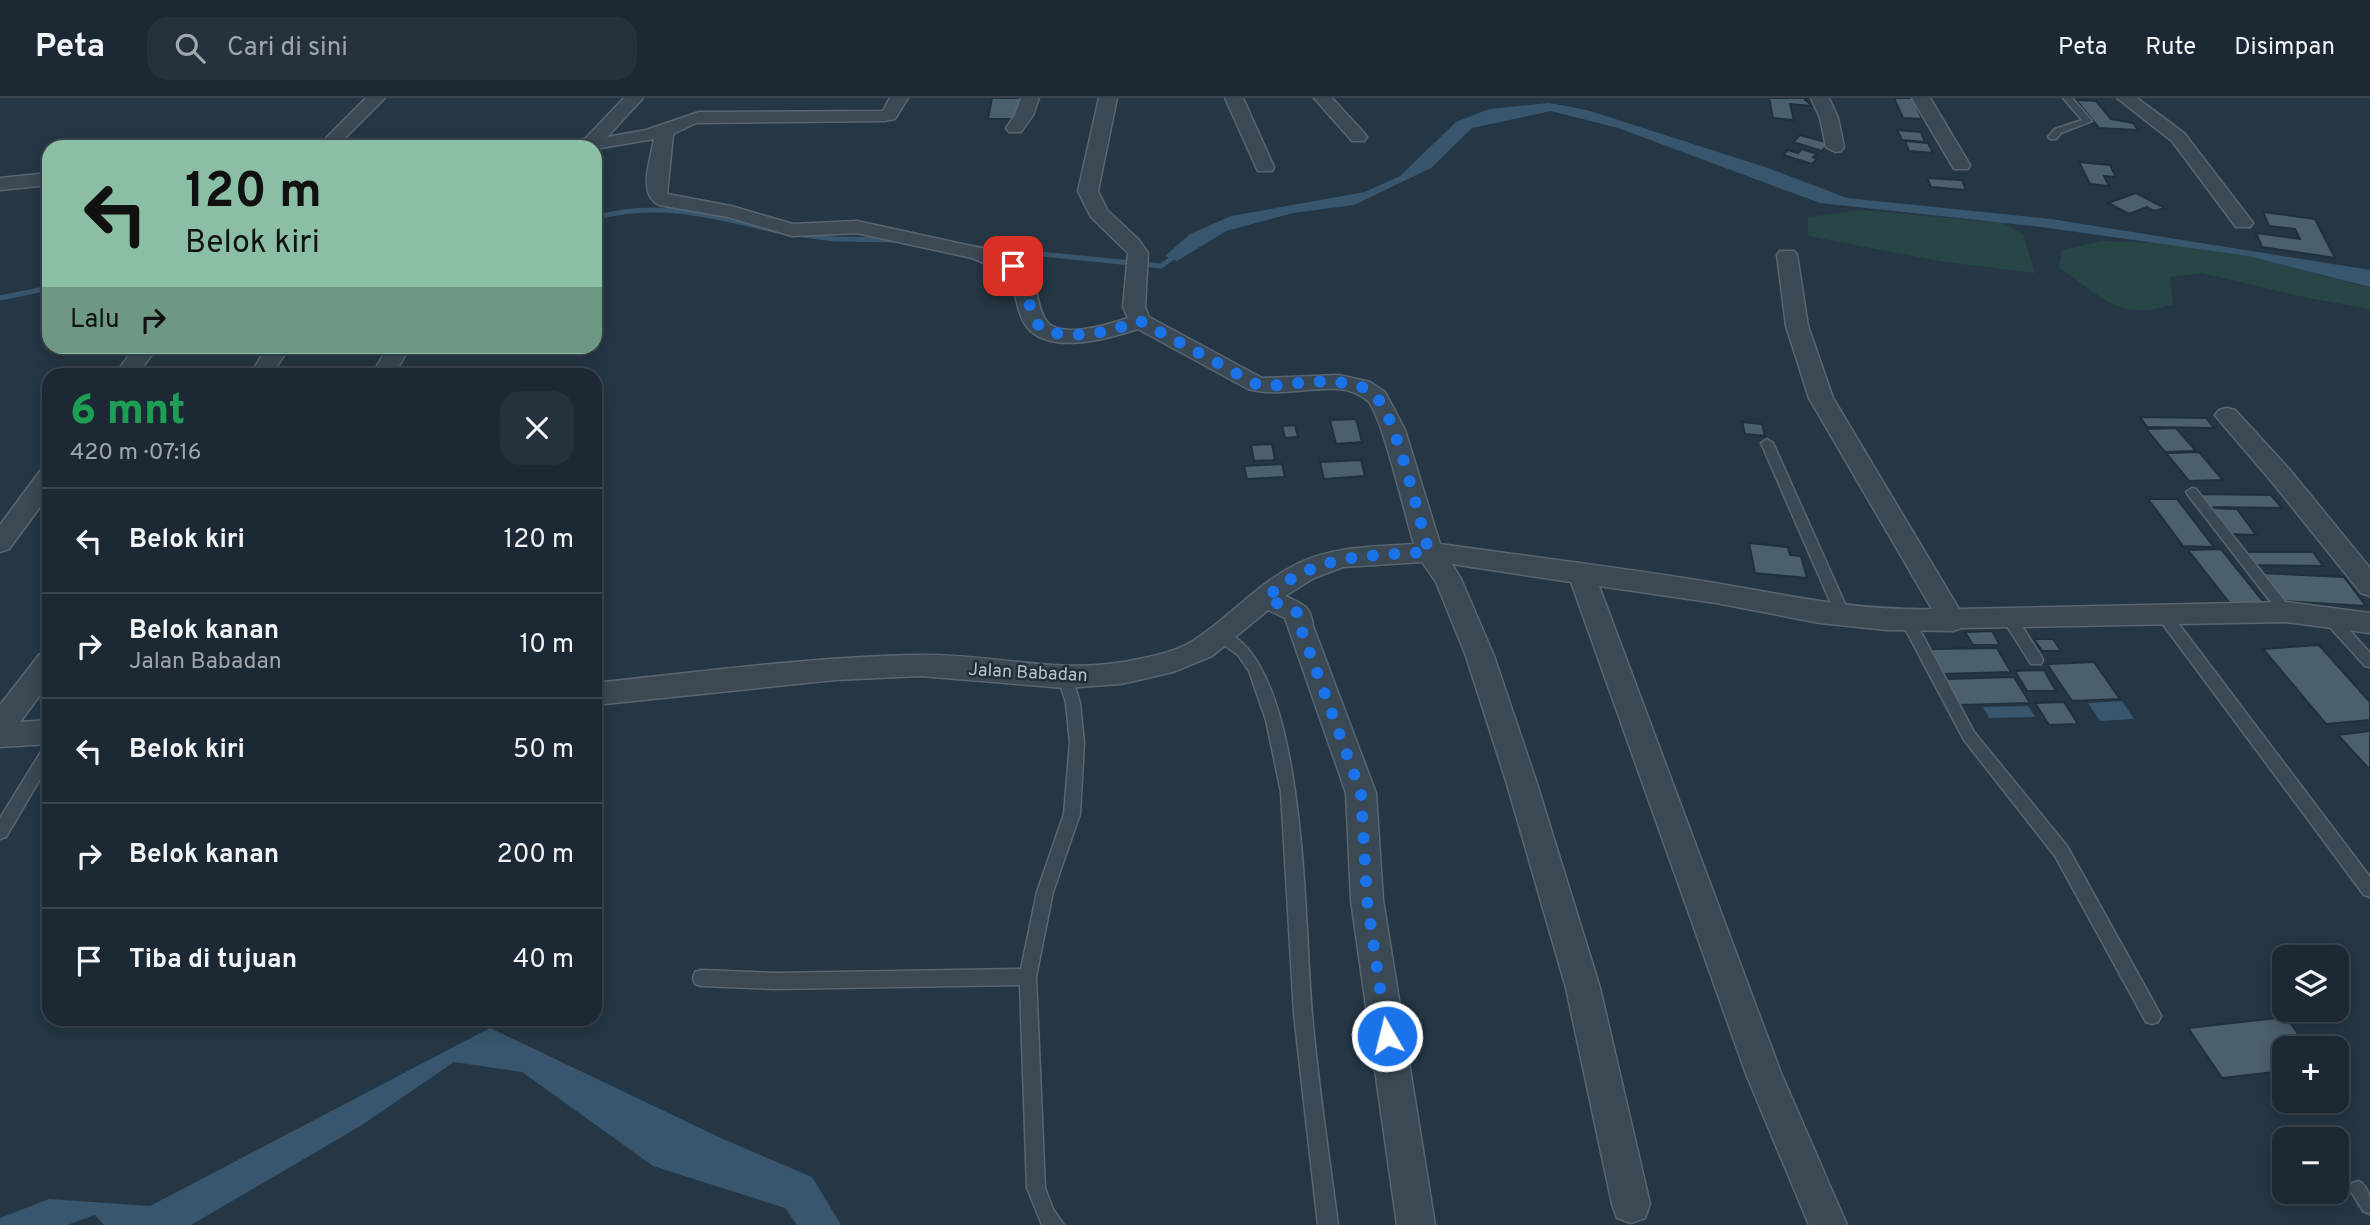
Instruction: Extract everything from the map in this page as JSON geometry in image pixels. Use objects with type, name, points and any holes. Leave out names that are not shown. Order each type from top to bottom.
[{"type":"street","points":[[333,140],[376,98]]},
{"type":"street","points":[[595,140],[634,98]]},
{"type":"street","points":[[684,120],[685,110],[694,98]]},
{"type":"street","points":[[602,143],[664,131],[684,120],[699,117],[884,116],[889,115],[899,98]]},
{"type":"street","points":[[1015,128],[1024,116],[1030,98]]},
{"type":"street","points":[[1108,98],[1088,191],[1098,213],[1132,244],[1138,253],[1134,307],[1140,321],[1256,384],[1267,386],[1339,382],[1362,387],[1377,397],[1393,430],[1429,552],[1448,579],[1480,656],[1522,784],[1583,988],[1631,1205]]},
{"type":"street","points":[[1234,98],[1265,167]]},
{"type":"street","points":[[1323,98],[1358,137]]},
{"type":"street","points":[[1821,98],[1829,118],[1835,147]]},
{"type":"street","points":[[1921,98],[1961,165]]},
{"type":"street","points":[[2126,98],[2178,137],[2243,223]]},
{"type":"street","points":[[664,131],[656,191],[658,197],[666,201],[731,212],[792,230],[856,228],[978,253],[1013,266],[1020,272],[1036,324],[1054,334],[1089,334],[1140,321]]},
{"type":"street","points":[[0,184],[42,180]]},
{"type":"street","points":[[1787,255],[1797,326],[1821,398],[1953,621]]},
{"type":"street","points":[[130,368],[141,354]]},
{"type":"street","points":[[2227,415],[2281,476],[2370,586]]},
{"type":"street","points":[[0,543],[42,486]]},
{"type":"street","name":"Jalan Babadan","points":[[602,693],[835,670],[920,665],[1065,677],[1121,673],[1173,661],[1202,649],[1305,571],[1340,558],[1429,552],[1582,576],[1716,593],[1843,615],[1908,621],[2286,612],[2370,623]]},
{"type":"street","points":[[1582,576],[1764,1074],[1828,1225]]},
{"type":"street","points":[[1266,598],[1298,613],[1300,626],[1361,793],[1367,900],[1416,1225]]},
{"type":"street","points":[[0,727],[42,671]]},
{"type":"street","points":[[0,735],[42,732]]},
{"type":"lane","points":[[2053,137],[2058,131],[2088,121],[2067,98]]},
{"type":"lane","points":[[1767,443],[1843,615]]},
{"type":"lane","points":[[2192,492],[2286,612]]},
{"type":"lane","points":[[2164,615],[2370,890]]},
{"type":"lane","points":[[2010,619],[2036,660]]},
{"type":"lane","points":[[2331,619],[2370,662]]},
{"type":"lane","points":[[1908,621],[1969,736],[2062,851],[2152,1016]]},
{"type":"lane","points":[[1221,635],[1243,651],[1256,670],[1273,720],[1289,792],[1303,1014],[1328,1225]]},
{"type":"lane","points":[[1054,1225],[1046,1215],[1036,1188],[1028,977],[1045,892],[1072,814],[1077,743],[1073,703],[1065,677]]},
{"type":"lane","points":[[0,832],[42,763]]},
{"type":"lane","points":[[701,978],[775,981],[1028,977]]},
{"type":"green space","points":[[1863,210],[2003,223],[2023,234],[2035,273],[1945,262],[1808,236],[1808,217]]},
{"type":"green space","points":[[2101,241],[2156,243],[2248,256],[2370,288],[2370,309],[2308,298],[2202,273],[2170,277],[2173,304],[2154,309],[2124,308],[2099,296],[2059,267],[2062,250]]},
{"type":"water","points":[[1549,103],[1587,110],[1768,168],[1847,198],[2051,219],[2370,270],[2370,287],[2248,256],[2041,227],[1820,203],[1618,128],[1551,111],[1472,128],[1431,168],[1354,205],[1293,213],[1226,231],[1177,261],[1165,256],[1190,234],[1231,216],[1365,192],[1400,176],[1456,122],[1489,109]]},
{"type":"water","points":[[2122,701],[2134,719],[2100,721],[2088,703]]},
{"type":"water","points":[[2028,706],[2035,717],[1989,718],[1983,707]]},
{"type":"water","points":[[490,1028],[723,1139],[812,1177],[841,1225],[797,1225],[785,1208],[653,1166],[522,1072],[454,1062],[362,1125],[191,1225],[104,1225],[95,1215],[67,1225],[0,1225],[0,1218],[49,1199],[150,1206]]},
{"type":"building","points":[[992,98],[1022,98],[1018,119],[988,119]]},
{"type":"building","points":[[1769,98],[1807,98],[1805,100],[1813,106],[1790,104],[1794,120],[1773,118]]},
{"type":"building","points":[[1894,98],[1913,98],[1922,119],[1903,118]]},
{"type":"building","points":[[2076,100],[2096,101],[2111,119],[2133,123],[2138,130],[2099,128]]},
{"type":"building","points":[[1897,130],[1921,132],[1925,142],[1902,140]]},
{"type":"building","points":[[1800,135],[1829,143],[1822,151],[1793,142]]},
{"type":"building","points":[[1905,141],[1928,143],[1933,153],[1909,151]]},
{"type":"building","points":[[1802,149],[1817,154],[1813,157],[1817,159],[1812,164],[1783,155],[1788,150],[1798,153]]},
{"type":"building","points":[[2079,162],[2110,165],[2116,177],[2104,176],[2109,186],[2090,184]]},
{"type":"building","points":[[1927,178],[1962,180],[1966,190],[1931,187]]},
{"type":"building","points":[[2136,193],[2165,208],[2154,211],[2147,207],[2129,214],[2108,203]]},
{"type":"building","points":[[2263,212],[2315,219],[2335,258],[2262,247],[2256,233],[2300,239],[2295,229],[2269,226]]},
{"type":"building","points":[[2140,417],[2206,418],[2214,428],[2147,427]]},
{"type":"building","points":[[1356,419],[1362,442],[1336,444],[1330,420]]},
{"type":"building","points":[[1742,422],[1762,424],[1765,436],[1745,434]]},
{"type":"building","points":[[1295,425],[1298,437],[1285,438],[1282,426]]},
{"type":"building","points":[[2176,428],[2196,451],[2165,452],[2146,429]]},
{"type":"building","points":[[1272,444],[1275,460],[1254,461],[1251,445]]},
{"type":"building","points":[[2199,452],[2223,480],[2189,481],[2166,453]]},
{"type":"building","points":[[1361,460],[1365,476],[1324,479],[1320,462]]},
{"type":"building","points":[[1282,464],[1285,477],[1247,479],[1244,466]]},
{"type":"building","points":[[2200,494],[2271,495],[2282,508],[2209,507]]},
{"type":"building","points":[[2148,499],[2177,499],[2214,547],[2183,546]]},
{"type":"building","points":[[2210,508],[2237,509],[2256,535],[2228,534]]},
{"type":"building","points":[[1749,543],[1788,547],[1790,555],[1801,556],[1807,578],[1755,573]]},
{"type":"building","points":[[2221,549],[2266,605],[2232,606],[2188,550]]},
{"type":"building","points":[[2241,552],[2313,552],[2323,566],[2251,565]]},
{"type":"building","points":[[2260,573],[2344,577],[2366,606],[2280,601]]},
{"type":"building","points":[[1992,631],[2000,645],[1973,645],[1965,632]]},
{"type":"building","points":[[2034,639],[2053,639],[2061,651],[2042,651]]},
{"type":"building","points":[[2319,645],[2370,702],[2370,720],[2326,724],[2263,649]]},
{"type":"building","points":[[1997,648],[2011,672],[1943,674],[1930,649]]},
{"type":"building","points":[[2094,662],[2120,699],[2072,701],[2047,664]]},
{"type":"building","points":[[2044,670],[2056,691],[2027,691],[2015,671]]},
{"type":"building","points":[[2014,677],[2030,703],[1960,705],[1945,679]]},
{"type":"building","points":[[2064,702],[2078,724],[2049,725],[2035,703]]},
{"type":"building","points":[[2370,731],[2370,770],[2338,735]]},
{"type":"building","points":[[2272,1019],[2272,1022],[2290,1022],[2299,1036],[2272,1036],[2272,1072],[2222,1078],[2188,1028]]},
{"type":"waterway","points":[[602,216],[641,210],[664,210],[709,216],[777,231]]},
{"type":"waterway","points":[[796,234],[835,239],[899,240]]},
{"type":"waterway","points":[[971,247],[1161,266],[1180,253]]},
{"type":"waterway","points":[[0,298],[42,289]]},
{"type":"route","points":[[1013,266],[1024,280],[1032,314],[1036,324],[1043,330],[1054,334],[1089,334],[1140,321],[1256,384],[1267,386],[1339,382],[1362,387],[1377,397],[1384,408],[1429,552],[1340,558],[1305,571],[1266,598],[1298,613],[1300,626],[1361,793],[1367,900],[1387,1036]]}]
